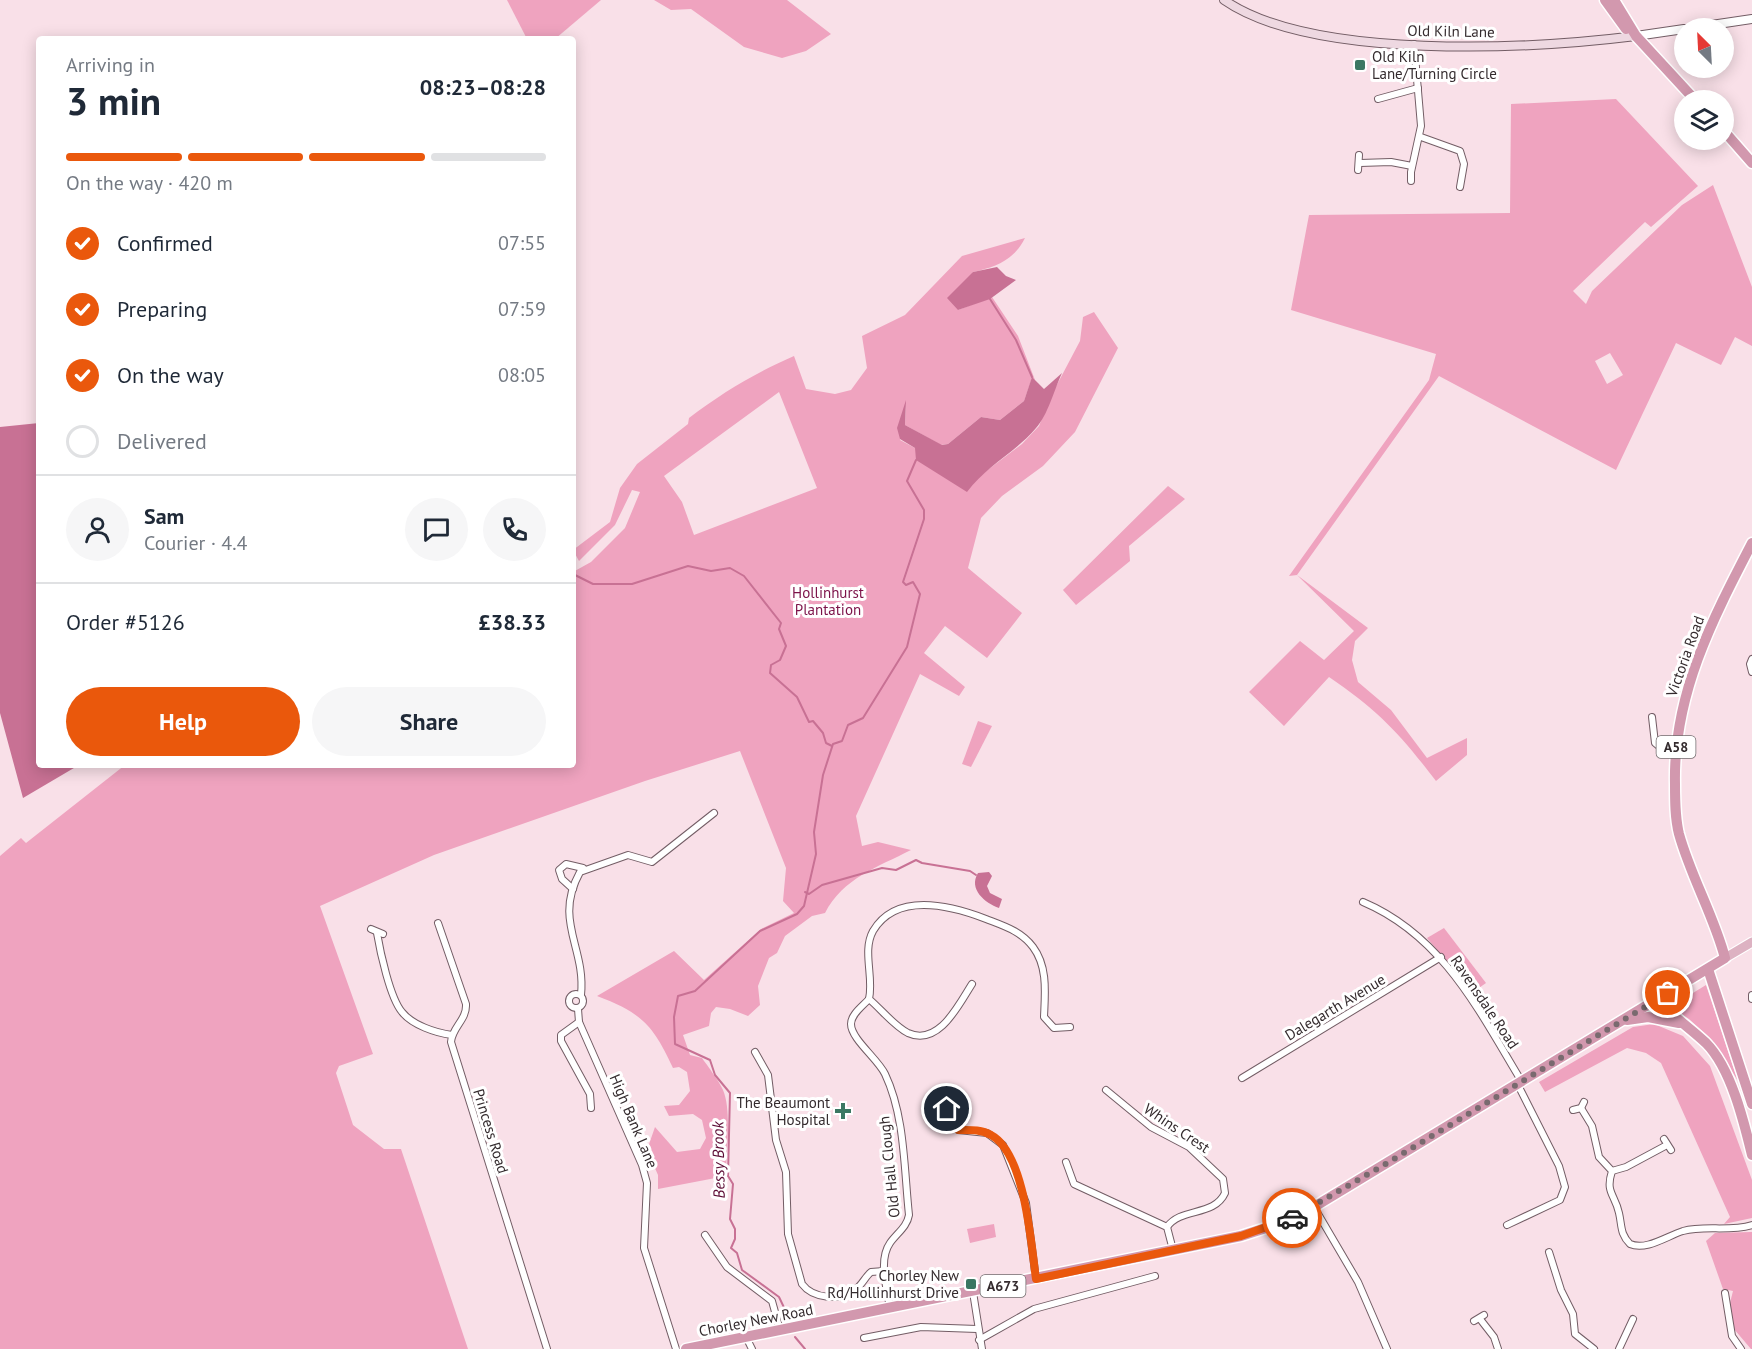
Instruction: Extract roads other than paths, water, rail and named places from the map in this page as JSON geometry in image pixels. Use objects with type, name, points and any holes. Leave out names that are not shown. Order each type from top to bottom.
[{"type":"highway","points":[[1605,0],[1625,28],[1636,36]]},
{"type":"highway","points":[[1614,0],[1636,36],[1686,90]]},
{"type":"highway","points":[[1734,142],[1752,163]]},
{"type":"highway","name":"Victoria Road","points":[[1725,958],[1679,832],[1675,804],[1676,750],[1688,681],[1703,641],[1749,558],[1752,543]]},
{"type":"highway","name":"Chorley New Road","points":[[686,1349],[1036,1279],[1260,1230],[1314,1207],[1725,958]]},
{"type":"highway","points":[[1708,969],[1752,1104]]},
{"type":"highway","points":[[1657,999],[1682,1024],[1707,1044],[1717,1057],[1731,1086],[1752,1155]]},
{"type":"highway","points":[[1623,1020],[1648,1017],[1682,1024]]},
{"type":"main road","name":"Old Kiln Lane","points":[[1224,0],[1258,17],[1316,35],[1350,40],[1414,44],[1548,44],[1636,36]]},
{"type":"main road","name":"Chorley New Road","points":[[1725,958],[1752,942]]},
{"type":"street","points":[[1734,22],[1752,20]]},
{"type":"street","name":"Old Kiln Lane","points":[[1636,36],[1674,30]]},
{"type":"street","points":[[1411,182],[1412,166],[1421,137],[1414,44]]},
{"type":"street","points":[[1378,99],[1390,90],[1418,88]]},
{"type":"street","points":[[1421,137],[1460,151],[1464,159],[1465,177],[1460,187]]},
{"type":"street","points":[[1358,170],[1359,154]]},
{"type":"street","points":[[1360,163],[1391,162],[1412,166]]},
{"type":"street","points":[[1752,659],[1750,667],[1752,672]]},
{"type":"street","points":[[1653,717],[1655,743],[1661,748],[1676,750]]},
{"type":"street","points":[[584,868],[573,889],[562,879],[560,870],[562,866],[571,864],[584,868],[628,855],[652,862],[714,813]]},
{"type":"street","name":"High Bank Lane","points":[[573,889],[568,921],[579,960],[582,982],[581,995],[584,1002],[578,1009],[579,1022],[642,1165],[646,1183],[644,1248],[676,1349]]},
{"type":"street","name":"Ravensdale Road","points":[[1363,902],[1405,924],[1441,957],[1473,1000],[1520,1083],[1559,1166],[1565,1187],[1560,1200],[1507,1226]]},
{"type":"street","points":[[972,984],[942,1026],[926,1034],[907,1032],[869,999],[869,944],[877,926],[891,914],[910,906],[947,906],[1011,928],[1025,939],[1036,953],[1045,977],[1044,1017],[1054,1028],[1070,1027]]},
{"type":"street","points":[[377,932],[382,960],[401,1011],[414,1022],[452,1035],[465,1017],[466,1004],[438,923]]},
{"type":"street","name":"Dalegarth Avenue","points":[[1242,1078],[1441,957]]},
{"type":"street","name":"High Bank Lane","points":[[578,1009],[571,1007],[569,1000],[574,995],[581,995]]},
{"type":"street","name":"Old Hall Clough","points":[[869,999],[853,1016],[851,1025],[854,1034],[881,1068],[894,1096],[909,1215],[907,1223],[888,1246],[884,1271],[890,1308]]},
{"type":"street","points":[[579,1022],[561,1035],[561,1041],[590,1094],[591,1108]]},
{"type":"street","name":"Princess Road","points":[[452,1035],[451,1042],[547,1349]]},
{"type":"street","points":[[755,1052],[768,1075],[776,1140],[786,1172],[788,1233],[802,1284],[818,1295],[844,1295],[854,1291],[871,1272],[884,1271]]},
{"type":"street","name":"Whins Crest","points":[[1106,1090],[1151,1127],[1195,1152],[1223,1179],[1225,1193],[1217,1203],[1179,1216],[1167,1227]]},
{"type":"street","points":[[1573,1110],[1583,1105],[1592,1126],[1599,1157],[1612,1171]]},
{"type":"street","points":[[947,1109],[958,1130],[987,1133],[1003,1145],[1026,1203],[1036,1279]]},
{"type":"street","points":[[1612,1171],[1626,1167],[1667,1145]]},
{"type":"street","points":[[1066,1162],[1074,1184],[1167,1227],[1173,1250]]},
{"type":"street","points":[[1612,1171],[1609,1188],[1618,1208],[1622,1233],[1630,1244],[1637,1247],[1689,1230],[1731,1230],[1752,1225]]},
{"type":"street","points":[[1314,1207],[1359,1282],[1387,1349]]},
{"type":"street","points":[[704,1234],[727,1267],[771,1301],[780,1330]]},
{"type":"street","points":[[1549,1252],[1563,1296],[1573,1314],[1575,1334],[1594,1349]]},
{"type":"street","points":[[979,1340],[1034,1309],[1155,1276]]},
{"type":"street","points":[[1144,1280],[1146,1288]]},
{"type":"street","points":[[973,1292],[982,1349]]},
{"type":"street","points":[[1725,1293],[1732,1336],[1741,1349]]},
{"type":"street","points":[[1480,1318],[1494,1337],[1498,1349]]},
{"type":"street","points":[[1619,1349],[1633,1319]]},
{"type":"street","points":[[864,1338],[921,1327],[978,1329]]},
{"type":"street","points":[[872,1336],[874,1344]]},
{"type":"street","points":[[746,1337],[752,1349]]},
{"type":"waterway","points":[[990,299],[1016,340],[1032,377]]},
{"type":"waterway","name":"Bessy Brook","points":[[789,1318],[779,1297],[742,1270],[737,1253],[731,1248],[735,1239],[735,1229],[730,1219],[733,1184],[728,1176],[730,1093],[715,1075],[710,1060],[675,1044],[674,1017],[678,996],[695,991],[760,931],[797,914],[804,906],[816,854],[814,832],[823,775],[833,744],[842,741],[848,725],[863,718],[907,647],[920,594],[913,582],[906,585],[903,582],[924,519],[924,510],[907,481],[916,460]]},
{"type":"waterway","points":[[576,576],[593,584],[632,584],[688,566],[711,571],[730,568],[744,576],[781,623],[779,629],[786,646],[780,660],[771,665],[770,673],[797,697],[809,722],[813,721],[823,733],[826,743],[832,746]]},
{"type":"waterway","points":[[805,892],[809,894],[822,885],[882,868],[896,870],[916,860],[970,871],[976,875]]},
{"type":"waterway","name":"Bessy Brook","points":[[795,1337],[805,1349]]},
{"type":"place","name":"Old Kiln Lane/Turning Circle","points":[[1360,65]]},
{"type":"place","name":"The Beaumont Hospital","points":[[843,1111]]},
{"type":"place","name":"Chorley New Rd/Hollinhurst Drive","points":[[971,1284]]},
{"type":"park label","name":"Hollinhurst Plantation","points":[[828,600]]}]
